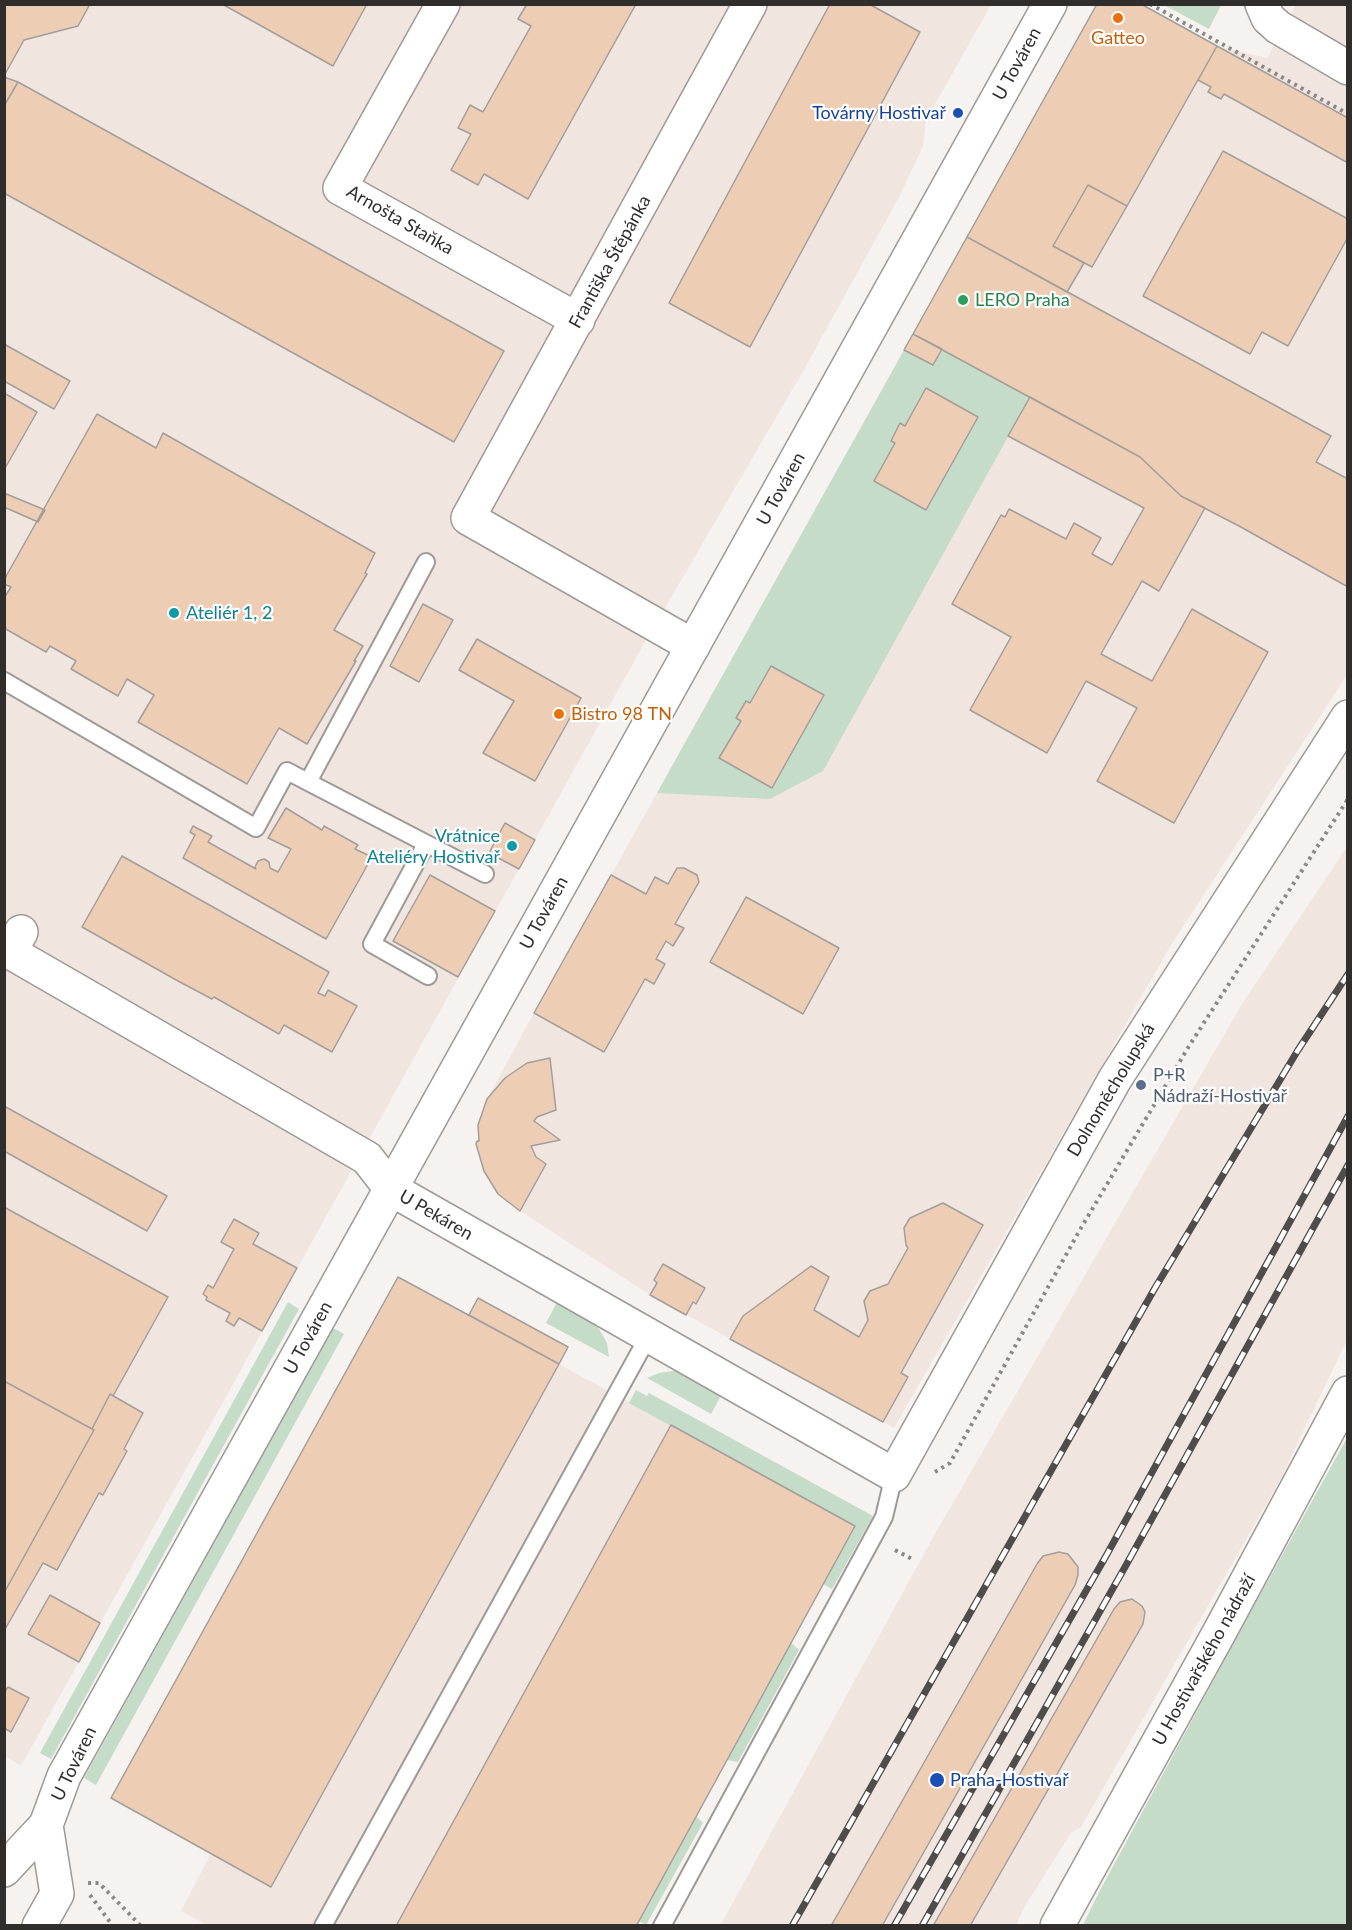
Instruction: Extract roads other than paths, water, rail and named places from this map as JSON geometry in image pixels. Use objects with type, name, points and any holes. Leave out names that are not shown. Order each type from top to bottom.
[{"type":"street","name":"Arnošta Staňka","points":[[444,4],[340,188],[578,320]]},
{"type":"street","name":"Františka Štěpánka","points":[[693,645],[468,518],[750,4]]},
{"type":"street","name":"U Továren","points":[[5,1868],[46,1825],[64,1776],[1050,4]]},
{"type":"street","points":[[1262,4],[1268,18],[1278,27],[1347,68]]},
{"type":"street","name":"Dolnoměcholupská","points":[[894,1475],[1115,1079],[1347,717]]},
{"type":"street","name":"U Pekáren","points":[[21,932],[10,952],[367,1158],[391,1189],[894,1475]]},
{"type":"street","name":"U Hostivařského nádraží","points":[[1057,1926],[1208,1653],[1347,1393]]},
{"type":"street","name":"U Továren","points":[[39,1926],[73,1893],[46,1825]]},
{"type":"street","points":[[4,1832],[46,1825]]},
{"type":"lane","points":[[308,782],[426,562]]},
{"type":"lane","points":[[4,681],[256,828],[287,771],[485,874]]},
{"type":"lane","points":[[426,844],[372,944],[428,976]]},
{"type":"lane","points":[[323,1926],[648,1337]]},
{"type":"lane","points":[[662,1926],[884,1516],[894,1475]]},
{"type":"railway","points":[[792,1926],[1155,1288],[1298,1050],[1348,974]]},
{"type":"railway","points":[[894,1926],[1106,1556],[1348,1116]]},
{"type":"railway","points":[[922,1926],[1348,1165]]},
{"type":"place","name":"Gatteo","points":[[1118,18]]},
{"type":"place","name":"Továrny Hostivař","points":[[958,113]]},
{"type":"place","name":"LERO Praha","points":[[963,300]]},
{"type":"place","name":"Ateliér 1, 2","points":[[174,613]]},
{"type":"place","name":"Bistro 98 TN","points":[[559,714]]},
{"type":"place","name":"Vrátnice Ateliéry Hostivař","points":[[512,846]]},
{"type":"place","name":"P+R Nádraží-Hostivař","points":[[1141,1085]]},
{"type":"place","name":"Praha-Hostivař","points":[[937,1780]]}]
